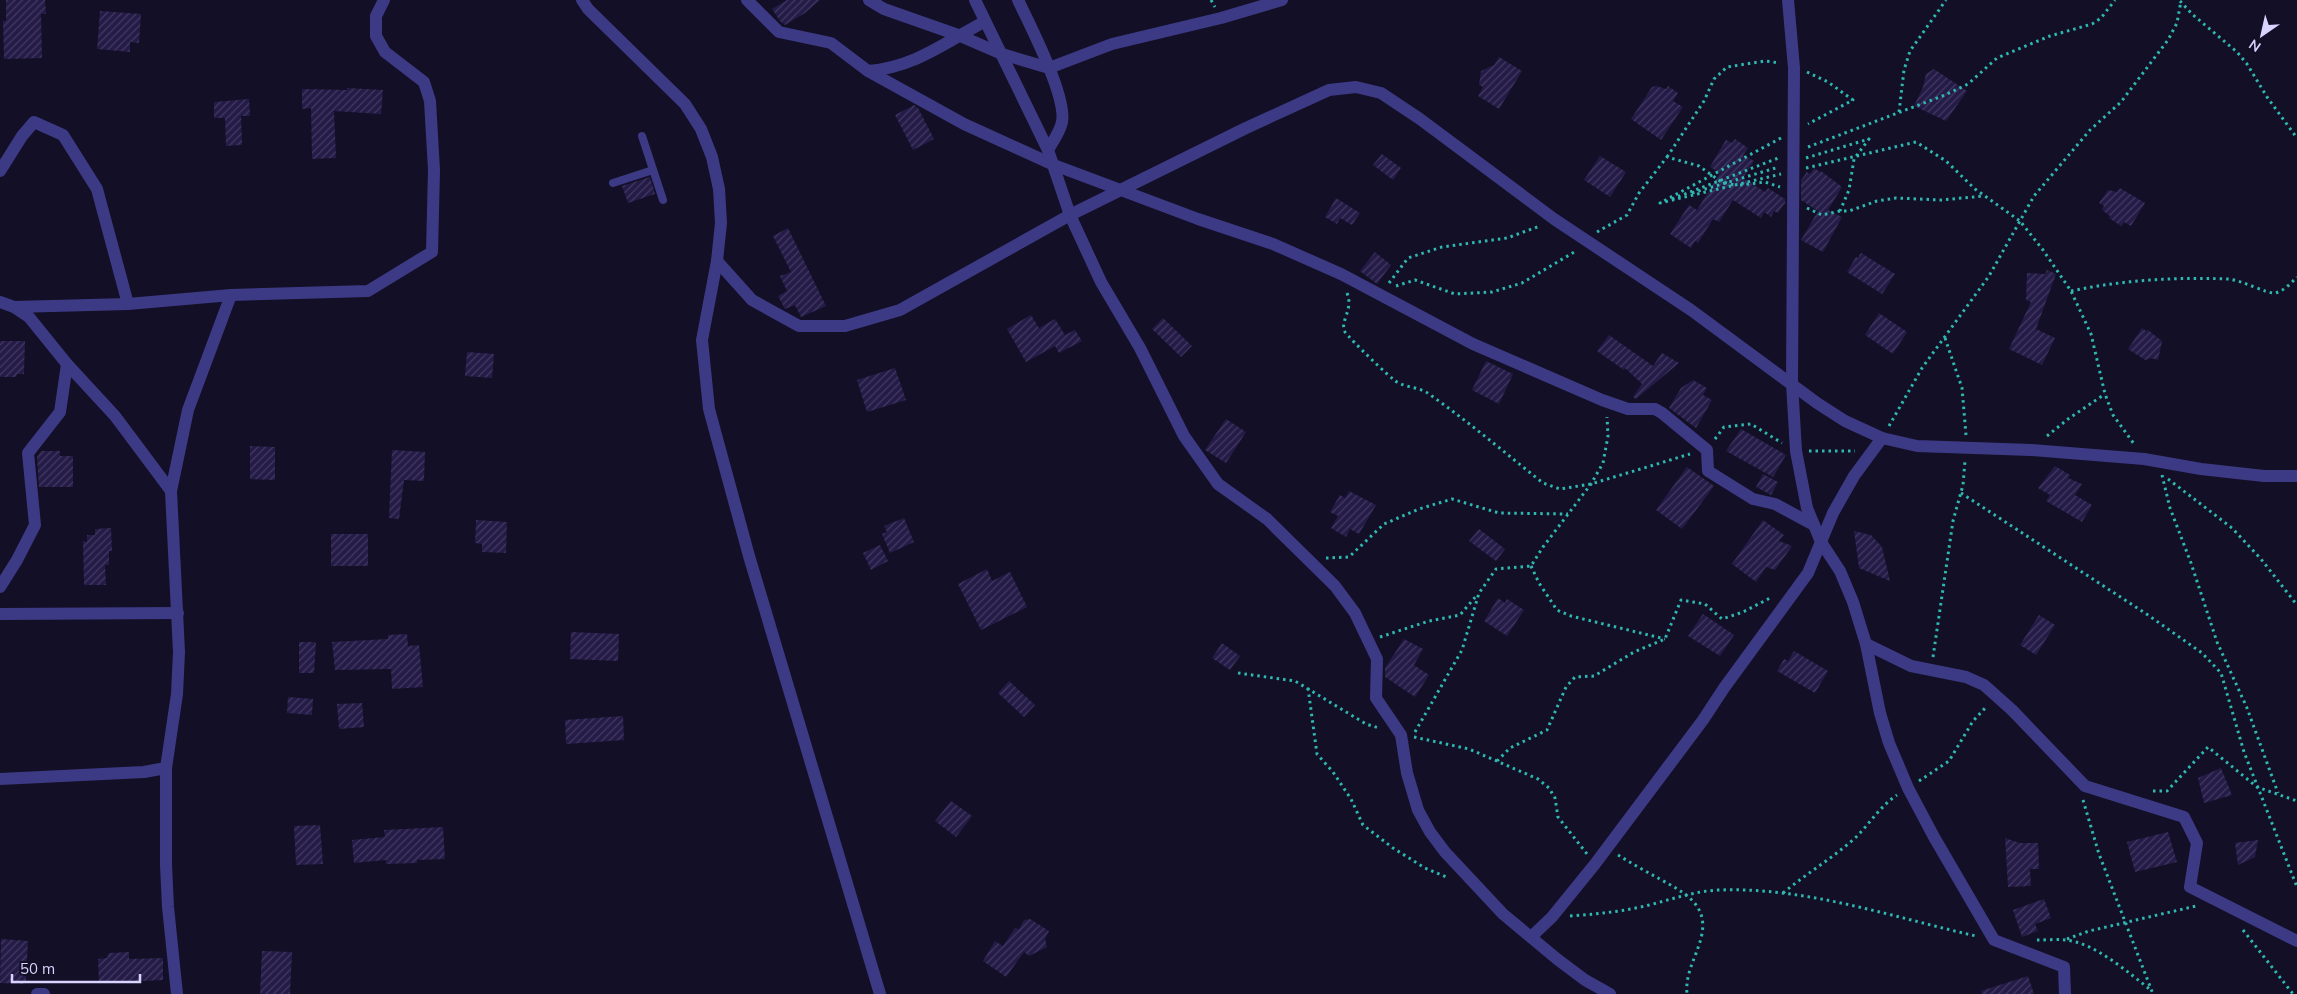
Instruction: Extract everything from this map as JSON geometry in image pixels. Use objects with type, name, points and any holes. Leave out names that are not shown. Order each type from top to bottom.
[{"type":"street","points":[[14,307],[128,304],[231,295],[368,291],[432,252],[434,170],[430,101],[424,82],[385,52],[376,36],[376,16],[384,0]]},
{"type":"street","points":[[582,0],[588,9],[686,104],[701,130],[712,157],[719,189],[720,223],[717,260],[702,340],[710,409],[749,556],[880,994]]},
{"type":"street","points":[[748,0],[779,32],[831,43],[868,70],[964,124],[1054,165],[1272,244],[1341,274],[1473,344],[1602,400],[1628,409],[1655,409],[1669,417],[1707,450],[1708,471],[1753,499],[1775,504],[1814,525]]},
{"type":"street","points":[[869,0],[884,9],[958,35],[1002,54],[1050,68],[1112,44],[1221,18],[1282,0]]},
{"type":"street","points":[[975,0],[984,22],[1002,54],[1048,150],[1070,215],[1100,282],[1140,348],[1184,436],[1218,484],[1267,519],[1340,593],[1355,613],[1378,659],[1376,698],[1407,736],[1410,782],[1418,810],[1430,832],[1478,889],[1531,937],[1585,980],[1610,994]]},
{"type":"street","points":[[1018,0],[1050,68],[1060,104],[1062,122],[1048,150]]},
{"type":"street","points":[[1788,0],[1794,68],[1795,203],[1792,383],[1796,451],[1802,490],[1821,542],[1840,572],[1853,602],[1866,644],[1880,714],[1908,788],[1994,940],[2064,967],[2065,994]]},
{"type":"street","points":[[868,70],[893,67],[916,60],[984,22]]},
{"type":"street","points":[[717,260],[752,300],[800,326],[845,326],[900,310],[1070,215],[1122,191],[1246,128],[1328,90],[1356,87],[1381,94],[1420,119],[1554,219],[1691,310],[1845,420],[1882,438],[1917,446],[2031,450],[2144,459],[2201,469],[2264,476],[2297,476]]},
{"type":"street","points":[[0,172],[22,136],[34,122],[63,135],[97,189],[128,304]]},
{"type":"street","points":[[177,994],[168,907],[166,768],[177,694],[179,652],[172,491],[188,410],[231,295]]},
{"type":"street","points":[[0,302],[14,307],[29,317],[67,364],[115,416],[172,491]]},
{"type":"street","points":[[0,588],[35,525],[28,453],[60,412],[67,364]]},
{"type":"street","points":[[1531,937],[1552,917],[1595,864],[1704,720],[1724,688],[1808,573],[1833,513],[1871,450],[1882,438]]},
{"type":"street","points":[[0,614],[178,613]]},
{"type":"street","points":[[1866,644],[1911,666],[1966,677],[1984,685],[2085,786],[2184,817],[2197,844],[2190,887],[2297,941]]},
{"type":"street","points":[[0,779],[144,772],[166,768]]},
{"type":"street","points":[[37,994],[44,994]]},
{"type":"lane","points":[[642,136],[663,200]]},
{"type":"lane","points":[[613,183],[653,170]]},
{"type":"path","points":[[1899,112],[1904,70],[1910,50],[1946,0]]},
{"type":"path","points":[[1807,147],[1968,84],[1994,60],[2018,48],[2050,36],[2092,24],[2101,18],[2115,0]]},
{"type":"path","points":[[2180,1],[2248,64],[2262,89],[2297,138]]},
{"type":"path","points":[[1882,438],[1922,368],[1989,276],[2034,196],[2090,130],[2121,102],[2168,40],[2177,23],[2180,1]]},
{"type":"path","points":[[1391,288],[1416,280],[1456,294],[1492,292],[1522,283],[1573,254],[1604,226],[1627,215],[1636,198],[1667,157],[1704,101],[1714,79],[1727,67],[1765,61],[1779,62],[1828,82],[1853,100],[1800,128]]},
{"type":"path","points":[[1660,203],[1783,138]]},
{"type":"path","points":[[1802,169],[1916,142],[1946,161],[1985,196],[2020,221],[2044,250],[2071,291],[2091,334],[2105,394],[2117,422],[2144,459],[2232,528],[2261,559],[2297,605]]},
{"type":"path","points":[[1660,203],[1789,154]]},
{"type":"path","points":[[1667,157],[1699,166],[1720,181],[1747,186],[1765,182],[1786,188],[1790,202],[1822,215],[1840,210],[1849,211],[1877,201],[1896,198],[1941,200],[1985,196]]},
{"type":"path","points":[[1660,203],[1783,174]]},
{"type":"path","points":[[1388,285],[1408,258],[1442,247],[1507,238],[1554,219]]},
{"type":"path","points":[[1341,274],[1350,302],[1343,323],[1346,332],[1396,382],[1427,392],[1468,421],[1543,483],[1560,489],[1591,484],[1707,450],[1724,427],[1751,424],[1796,451],[1871,450]]},
{"type":"path","points":[[2071,291],[2100,285],[2153,279],[2230,279],[2249,283],[2274,293],[2286,287],[2297,278]]},
{"type":"path","points":[[1932,670],[1953,521],[1961,493],[1967,448],[1962,388],[1945,338]]},
{"type":"path","points":[[2031,450],[2068,419],[2105,394]]},
{"type":"path","points":[[1531,566],[1543,547],[1591,484],[1603,463],[1608,436],[1607,415],[1602,400]]},
{"type":"path","points":[[2162,474],[2170,508],[2192,563],[2217,642],[2247,708],[2278,793]]},
{"type":"path","points":[[1961,493],[2148,615],[2202,653],[2221,673],[2244,752],[2297,887]]},
{"type":"path","points":[[1308,559],[1349,557],[1384,524],[1452,499],[1498,512],[1569,514]]},
{"type":"path","points":[[1369,640],[1460,615],[1496,569],[1531,566]]},
{"type":"path","points":[[1531,566],[1538,583],[1556,610],[1571,616],[1665,639]]},
{"type":"path","points":[[1497,761],[1510,748],[1546,730],[1566,687],[1575,677],[1594,676],[1634,652],[1665,639],[1681,600],[1705,604],[1722,619],[1744,612],[1779,592]]},
{"type":"path","points":[[1407,736],[1462,650],[1478,593]]},
{"type":"path","points":[[1238,673],[1287,679],[1308,688],[1366,724],[1407,736],[1469,749],[1538,779],[1549,788],[1555,798],[1558,817],[1595,864]]},
{"type":"path","points":[[1308,688],[1317,754],[1333,772],[1351,799],[1363,825],[1393,848],[1417,863],[1452,879]]},
{"type":"path","points":[[1782,893],[1836,855],[1856,837],[1885,803],[1949,761],[1973,721],[1997,696]]},
{"type":"path","points":[[2149,791],[2167,791],[2208,747],[2257,787],[2297,800]]},
{"type":"path","points":[[2076,775],[2099,854],[2153,992]]},
{"type":"path","points":[[1606,849],[1687,895],[1700,912],[1703,925],[1701,939],[1689,968],[1687,994]]},
{"type":"path","points":[[1552,917],[1609,914],[1687,895],[1718,890],[1782,893],[1853,906],[1994,940]]},
{"type":"path","points":[[2066,940],[2089,931],[2161,916],[2216,901]]},
{"type":"path","points":[[2242,928],[2293,994]]},
{"type":"path","points":[[2030,940],[2066,940],[2088,947],[2111,960],[2153,992]]},
{"type":"building","points":[[6,0],[45,0],[46,14],[41,14],[42,58],[4,59],[3,21],[6,21]]},
{"type":"building","points":[[787,0],[820,0],[805,13],[785,25],[772,9]]},
{"type":"building","points":[[100,11],[141,14],[139,43],[130,42],[130,52],[97,49]]},
{"type":"building","points":[[1499,57],[1522,71],[1499,109],[1478,96],[1483,87],[1479,85],[1481,71],[1494,65]]},
{"type":"building","points":[[1934,69],[1967,91],[1946,121],[1914,106],[1923,87],[1926,74]]},
{"type":"building","points":[[1656,86],[1666,89],[1668,86],[1678,93],[1673,101],[1683,107],[1661,140],[1631,119],[1652,87]]},
{"type":"building","points":[[347,88],[383,90],[381,114],[334,111],[336,158],[312,159],[311,108],[302,109],[302,89],[347,90]]},
{"type":"building","points":[[249,99],[250,116],[241,116],[242,145],[226,146],[225,118],[214,118],[214,102]]},
{"type":"building","points":[[914,105],[918,108],[934,139],[913,150],[895,115]]},
{"type":"building","points":[[1735,139],[1748,148],[1743,155],[1754,161],[1743,178],[1765,192],[1768,188],[1785,199],[1785,203],[1778,213],[1774,211],[1771,217],[1764,212],[1761,218],[1733,200],[1719,222],[1713,219],[1698,243],[1695,241],[1691,248],[1670,234],[1689,205],[1697,210],[1720,173],[1710,167],[1726,140],[1732,143]]},
{"type":"building","points":[[1382,154],[1401,168],[1393,180],[1373,165]]},
{"type":"building","points":[[1600,156],[1626,172],[1610,197],[1584,180]]},
{"type":"building","points":[[1814,168],[1842,187],[1828,210],[1842,217],[1823,252],[1801,240],[1818,211],[1801,200],[1801,180],[1807,172],[1810,174]]},
{"type":"building","points":[[650,177],[655,194],[628,203],[622,186]]},
{"type":"building","points":[[2120,188],[2145,203],[2131,226],[2124,222],[2121,226],[2109,218],[2110,216],[2102,210],[2104,206],[2099,203],[2108,190],[2117,192]]},
{"type":"building","points":[[1336,198],[1360,213],[1352,225],[1340,218],[1337,224],[1325,217]]},
{"type":"building","points":[[788,228],[826,306],[801,317],[795,305],[785,309],[778,296],[787,291],[780,276],[791,272],[773,236]]},
{"type":"building","points":[[1375,252],[1391,265],[1377,284],[1360,271]]},
{"type":"building","points":[[1861,253],[1895,274],[1882,294],[1847,272],[1856,257],[1858,258]]},
{"type":"building","points":[[2047,270],[2056,274],[2036,329],[2055,338],[2042,365],[2009,349],[2031,302],[2026,300],[2027,273],[2045,274]]},
{"type":"building","points":[[1879,313],[1907,332],[1893,354],[1865,335]]},
{"type":"building","points":[[1031,315],[1039,328],[1055,319],[1065,335],[1075,330],[1082,341],[1059,353],[1055,346],[1026,362],[1007,329]]},
{"type":"building","points":[[1163,318],[1192,346],[1181,357],[1152,329]]},
{"type":"building","points":[[2142,328],[2146,331],[2148,330],[2162,341],[2158,360],[2151,358],[2145,360],[2128,349]]},
{"type":"building","points":[[1609,335],[1653,366],[1662,353],[1679,363],[1636,399],[1633,397],[1642,384],[1625,368],[1624,370],[1597,351]]},
{"type":"building","points":[[0,341],[25,341],[24,374],[17,374],[16,377],[0,377]]},
{"type":"building","points":[[467,352],[494,354],[492,378],[465,376]]},
{"type":"building","points":[[1486,361],[1513,374],[1499,404],[1472,390]]},
{"type":"building","points":[[895,368],[906,400],[867,412],[857,380]]},
{"type":"building","points":[[1693,380],[1707,388],[1703,395],[1712,400],[1696,428],[1669,408],[1681,388]]},
{"type":"building","points":[[1226,419],[1246,432],[1226,463],[1205,450]]},
{"type":"building","points":[[1741,429],[1786,455],[1773,477],[1726,451]]},
{"type":"building","points":[[250,446],[275,447],[275,480],[250,479]]},
{"type":"building","points":[[392,450],[425,452],[424,481],[404,480],[399,519],[389,518]]},
{"type":"building","points":[[41,451],[60,451],[60,456],[73,456],[73,487],[39,487],[37,457]]},
{"type":"building","points":[[2055,466],[2070,475],[2068,478],[2082,484],[2075,495],[2092,505],[2082,522],[2046,501],[2050,495],[2038,488]]},
{"type":"building","points":[[1687,467],[1714,486],[1682,529],[1656,510]]},
{"type":"building","points":[[1763,474],[1778,482],[1771,495],[1756,487]]},
{"type":"building","points":[[1349,491],[1376,505],[1359,534],[1350,529],[1346,537],[1331,528],[1338,516],[1330,512],[1340,495],[1345,498]]},
{"type":"building","points":[[904,518],[914,542],[890,553],[882,534],[887,532],[884,526]]},
{"type":"building","points":[[476,520],[507,522],[506,553],[482,552],[482,544],[475,543]]},
{"type":"building","points":[[1763,520],[1784,535],[1779,541],[1792,546],[1775,570],[1766,567],[1756,582],[1732,564]]},
{"type":"building","points":[[111,528],[112,551],[109,551],[109,565],[105,565],[106,585],[84,585],[83,541],[87,542],[87,535],[95,535],[95,529]]},
{"type":"building","points":[[1479,529],[1505,549],[1496,561],[1469,541]]},
{"type":"building","points":[[1854,531],[1871,535],[1882,547],[1890,581],[1859,568]]},
{"type":"building","points":[[331,534],[368,534],[368,566],[331,566]]},
{"type":"building","points":[[880,545],[888,561],[871,570],[863,553]]},
{"type":"building","points":[[987,569],[992,581],[1010,572],[1027,607],[981,630],[958,584]]},
{"type":"building","points":[[1498,598],[1505,603],[1507,599],[1524,610],[1507,636],[1484,621]]},
{"type":"building","points":[[1703,614],[1734,635],[1720,656],[1688,636]]},
{"type":"building","points":[[2039,615],[2055,625],[2036,655],[2020,645]]},
{"type":"building","points":[[571,632],[619,634],[618,661],[570,659]]},
{"type":"building","points":[[407,634],[408,646],[419,645],[423,687],[392,689],[391,669],[335,670],[332,642],[388,639],[388,635]]},
{"type":"building","points":[[1404,639],[1423,649],[1414,665],[1429,675],[1415,697],[1385,677],[1385,668]]},
{"type":"building","points":[[299,642],[316,642],[314,673],[299,673]]},
{"type":"building","points":[[1222,643],[1240,656],[1230,670],[1212,658]]},
{"type":"building","points":[[1794,651],[1828,671],[1815,693],[1777,671],[1784,659],[1788,661]]},
{"type":"building","points":[[1009,681],[1035,705],[1024,717],[998,693]]},
{"type":"building","points":[[288,697],[313,699],[312,715],[287,713]]},
{"type":"building","points":[[362,703],[364,727],[339,729],[337,704]]},
{"type":"building","points":[[623,716],[624,740],[566,744],[565,720]]},
{"type":"building","points":[[2221,768],[2232,795],[2204,803],[2198,778]]},
{"type":"building","points":[[951,801],[972,816],[956,837],[935,821]]},
{"type":"building","points":[[320,825],[323,864],[296,865],[294,826]]},
{"type":"building","points":[[443,827],[445,859],[417,860],[417,863],[386,864],[386,860],[354,863],[352,840],[385,837],[384,830]]},
{"type":"building","points":[[2168,832],[2177,862],[2135,872],[2127,842]]},
{"type":"building","points":[[2005,838],[2020,843],[2038,843],[2039,869],[2030,869],[2031,886],[2008,887]]},
{"type":"building","points":[[2258,840],[2255,857],[2238,865],[2235,843]]},
{"type":"building","points":[[2044,899],[2051,918],[2035,924],[2038,931],[2022,937],[2013,910]]},
{"type":"building","points":[[1030,919],[1049,931],[1045,939],[1047,947],[1029,956],[1024,952],[1006,977],[983,961],[995,941],[1003,946],[1015,928],[1019,929],[1024,920]]},
{"type":"building","points":[[1,939],[28,941],[26,980],[23,984],[0,983]]},
{"type":"building","points":[[262,951],[292,952],[290,994],[260,994]]},
{"type":"building","points":[[129,952],[129,959],[163,958],[163,980],[99,983],[98,959],[107,958],[109,953]]},
{"type":"building","points":[[2028,976],[2034,994],[1982,994],[1981,991]]}]
